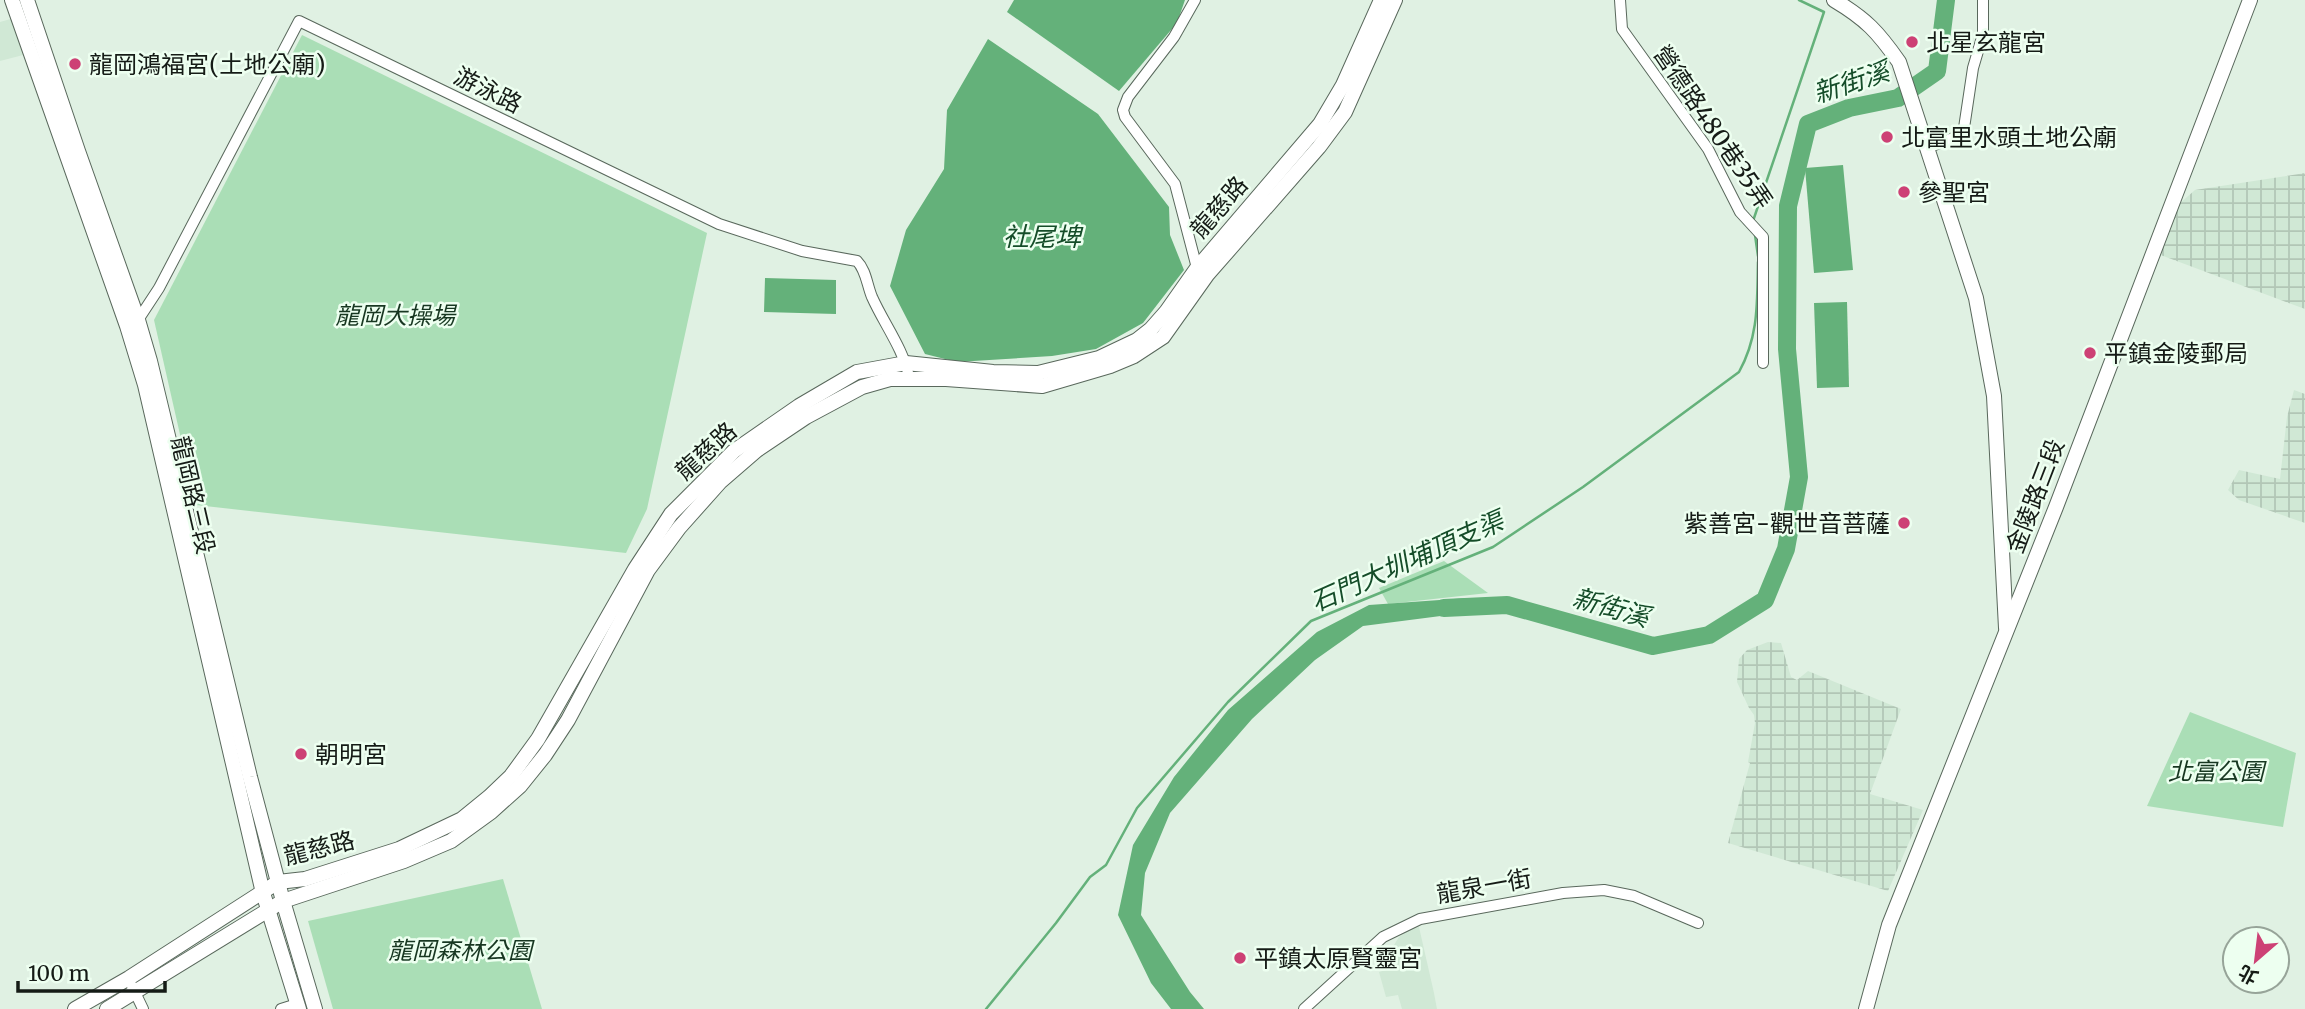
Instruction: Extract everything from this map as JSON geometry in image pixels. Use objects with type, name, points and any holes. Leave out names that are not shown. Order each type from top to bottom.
[{"type":"street","name":"龍岡路三段","points":[[12,0],[127,326],[145,385],[263,893],[298,1007]]},
{"type":"street","name":"龍岡路三段","points":[[27,0],[138,320],[250,777],[315,1009]]},
{"type":"street","points":[[1195,0],[1174,37],[1128,97],[1123,110],[1125,117],[1175,184],[1202,272]]},
{"type":"street","name":"龍慈路","points":[[75,1009],[129,978],[278,882],[305,879],[399,849],[462,819],[489,797],[511,776],[538,739],[635,569],[671,514],[734,451],[802,412],[908,370],[1042,386],[1110,366],[1134,356],[1163,337],[1202,272],[1320,124],[1343,85],[1381,0]]},
{"type":"street","name":"龍慈路","points":[[1202,272],[1319,147],[1345,112],[1395,0]]},
{"type":"street","name":"營德路480巷35弄","points":[[1620,0],[1622,29],[1708,149],[1740,212],[1763,237],[1763,363]]},
{"type":"street","points":[[1833,0],[1861,16],[1878,33],[1899,62],[1976,299],[1994,396],[2007,633]]},
{"type":"street","points":[[1927,148],[1956,137],[1964,128],[1973,68],[1983,34],[1983,0]]},
{"type":"street","name":"金陵路三段","points":[[1866,1009],[1889,925],[2007,633],[2250,0]]},
{"type":"street","name":"游泳路","points":[[138,320],[159,288],[299,22],[719,224],[802,251],[857,261],[862,266],[871,295],[908,370]]},
{"type":"street","name":"龍慈路","points":[[107,1009],[283,901],[404,861],[451,841],[491,812],[520,786],[545,755],[568,720],[648,569],[679,528],[720,482],[802,412]]},
{"type":"street","name":"龍泉一街","points":[[1304,1009],[1383,937],[1420,919],[1563,893],[1604,890],[1634,896],[1698,923]]},
{"type":"street","points":[[129,978],[143,1009]]},
{"type":"street","points":[[281,1009],[298,1007]]},
{"type":"shaded area","points":[[14,18],[27,54],[0,61],[0,22]]},
{"type":"shaded area","points":[[2305,173],[2305,309],[2158,254],[2179,204],[2195,190]]},
{"type":"shaded area","points":[[2294,390],[2305,394],[2305,523],[2239,500],[2228,490],[2239,470],[2280,479],[2287,417]]},
{"type":"shaded area","points":[[1768,642],[1781,643],[1791,677],[1797,680],[1808,671],[1901,709],[1870,794],[1923,810],[1888,891],[1728,843],[1750,763],[1748,762],[1755,723],[1754,715],[1737,682],[1739,659],[1747,650]]},
{"type":"shaded area","points":[[1419,927],[1437,1009],[1402,1009],[1398,995],[1386,997],[1379,972],[1386,970],[1383,954],[1399,937],[1410,929]]},
{"type":"green space","name":"龍岡大操場","points":[[302,35],[707,233],[647,509],[626,553],[196,505],[154,320]]},
{"type":"green space","points":[[1444,561],[1488,593],[1388,604],[1379,588]]},
{"type":"green space","name":"北富公園","points":[[2190,712],[2296,753],[2283,827],[2147,806]]},
{"type":"green space","name":"龍岡森林公園","points":[[503,879],[542,1009],[333,1009],[308,921]]},
{"type":"water","points":[[1014,0],[1185,0],[1177,23],[1119,91],[1007,12]]},
{"type":"water","name":"社尾埤","points":[[988,39],[1098,114],[1169,207],[1170,235],[1184,270],[1143,323],[1096,349],[1052,356],[957,362],[925,354],[890,286],[906,230],[944,169],[947,110]]},
{"type":"water","points":[[1843,165],[1853,270],[1814,273],[1805,168]]},
{"type":"water","points":[[765,278],[836,280],[836,314],[764,312]]},
{"type":"water","points":[[1847,302],[1849,387],[1817,388],[1814,303]]},
{"type":"water","points":[[1468,598],[1464,613],[1363,626],[1315,660],[1252,719],[1170,813],[1145,873],[1141,915],[1190,992],[1204,1009],[1171,1009],[1151,983],[1118,915],[1133,845],[1174,777],[1228,710],[1317,632],[1369,605]]},
{"type":"waterway","name":"石門大圳埔頂支渠","points":[[1753,221],[1824,12],[1799,0]]},
{"type":"waterway","name":"新街溪","points":[[1444,608],[1507,605],[1653,646],[1709,635],[1765,600],[1786,549],[1799,477],[1787,349],[1788,206],[1808,124],[1849,108],[1898,98],[1937,71],[1946,0]]},
{"type":"waterway","name":"石門大圳埔頂支渠","points":[[1755,235],[1758,256]]},
{"type":"waterway","name":"石門大圳埔頂支渠","points":[[986,1009],[1090,877],[1106,865],[1137,808],[1228,702],[1311,621],[1493,547],[1583,487],[1739,372],[1754,332],[1758,262]]},
{"type":"place","name":"北星玄龍宮","points":[[1912,42]]},
{"type":"place","name":"龍岡鴻福宮(土地公廟)","points":[[75,64]]},
{"type":"place","name":"北富里水頭土地公廟","points":[[1887,137]]},
{"type":"place","name":"參聖宮","points":[[1904,192]]},
{"type":"place","name":"平鎮金陵郵局","points":[[2090,353]]},
{"type":"place","name":"紫善宮-觀世音菩薩","points":[[1904,523]]},
{"type":"place","name":"朝明宮","points":[[301,754]]},
{"type":"place","name":"平鎮太原賢靈宮","points":[[1240,958]]}]
